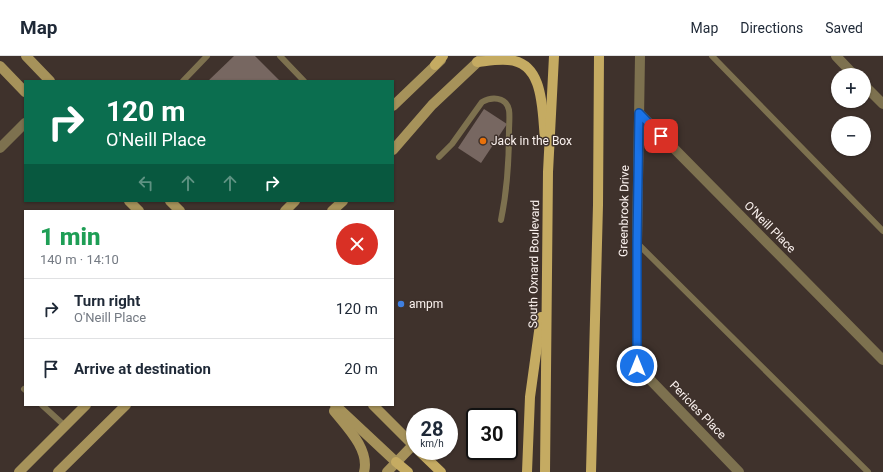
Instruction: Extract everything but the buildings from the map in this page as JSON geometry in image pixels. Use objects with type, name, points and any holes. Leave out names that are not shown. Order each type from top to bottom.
[{"type":"main road","points":[[26,56],[49,80]]},
{"type":"main road","points":[[394,105],[444,56]]},
{"type":"main road","name":"South Oxnard Boulevard","points":[[545,472],[548,172],[554,56]]},
{"type":"main road","points":[[591,472],[598,205],[599,56]]},
{"type":"main road","points":[[394,149],[432,105],[481,59],[508,60],[527,66],[537,81],[540,94],[548,172]]},
{"type":"main road","points":[[0,66],[24,91]]},
{"type":"main road","points":[[130,202],[138,210]]},
{"type":"main road","points":[[171,202],[179,210]]},
{"type":"main road","points":[[286,210],[294,202]]},
{"type":"main road","points":[[333,210],[341,202]]},
{"type":"main road","points":[[527,472],[530,397],[547,275]]},
{"type":"main road","points":[[19,472],[85,406]]},
{"type":"main road","points":[[58,472],[125,406]]},
{"type":"main road","points":[[330,406],[357,442],[366,466],[364,472]]},
{"type":"main road","points":[[336,406],[408,472]]},
{"type":"main road","points":[[374,406],[406,438]]},
{"type":"main road","points":[[387,472],[396,462],[406,455]]},
{"type":"main road","points":[[428,460],[441,472]]},
{"type":"street","name":"Greenbrook Drive","points":[[637,366],[640,56]]},
{"type":"street","points":[[836,56],[847,68]]},
{"type":"street","points":[[871,92],[883,104]]},
{"type":"street","name":"O'Neill Place","points":[[639,113],[883,360]]},
{"type":"street","points":[[0,148],[24,124]]},
{"type":"street","name":"Pericles Place","points":[[637,366],[739,472]]},
{"type":"lane","points":[[183,80],[207,56]]},
{"type":"lane","points":[[280,56],[303,80]]},
{"type":"lane","points":[[712,56],[883,231]]},
{"type":"lane","points":[[439,157],[452,144],[482,102],[488,98],[496,97],[504,101],[509,109],[509,149],[505,200],[501,220]]},
{"type":"lane","points":[[637,243],[868,472]]},
{"type":"lane","points":[[43,406],[65,426]]},
{"type":"place","name":"Jack in the Box","points":[[483,141]]},
{"type":"place","name":"ampm","points":[[401,304]]},
{"type":"route","points":[[637,366],[639,113],[661,136]]}]
